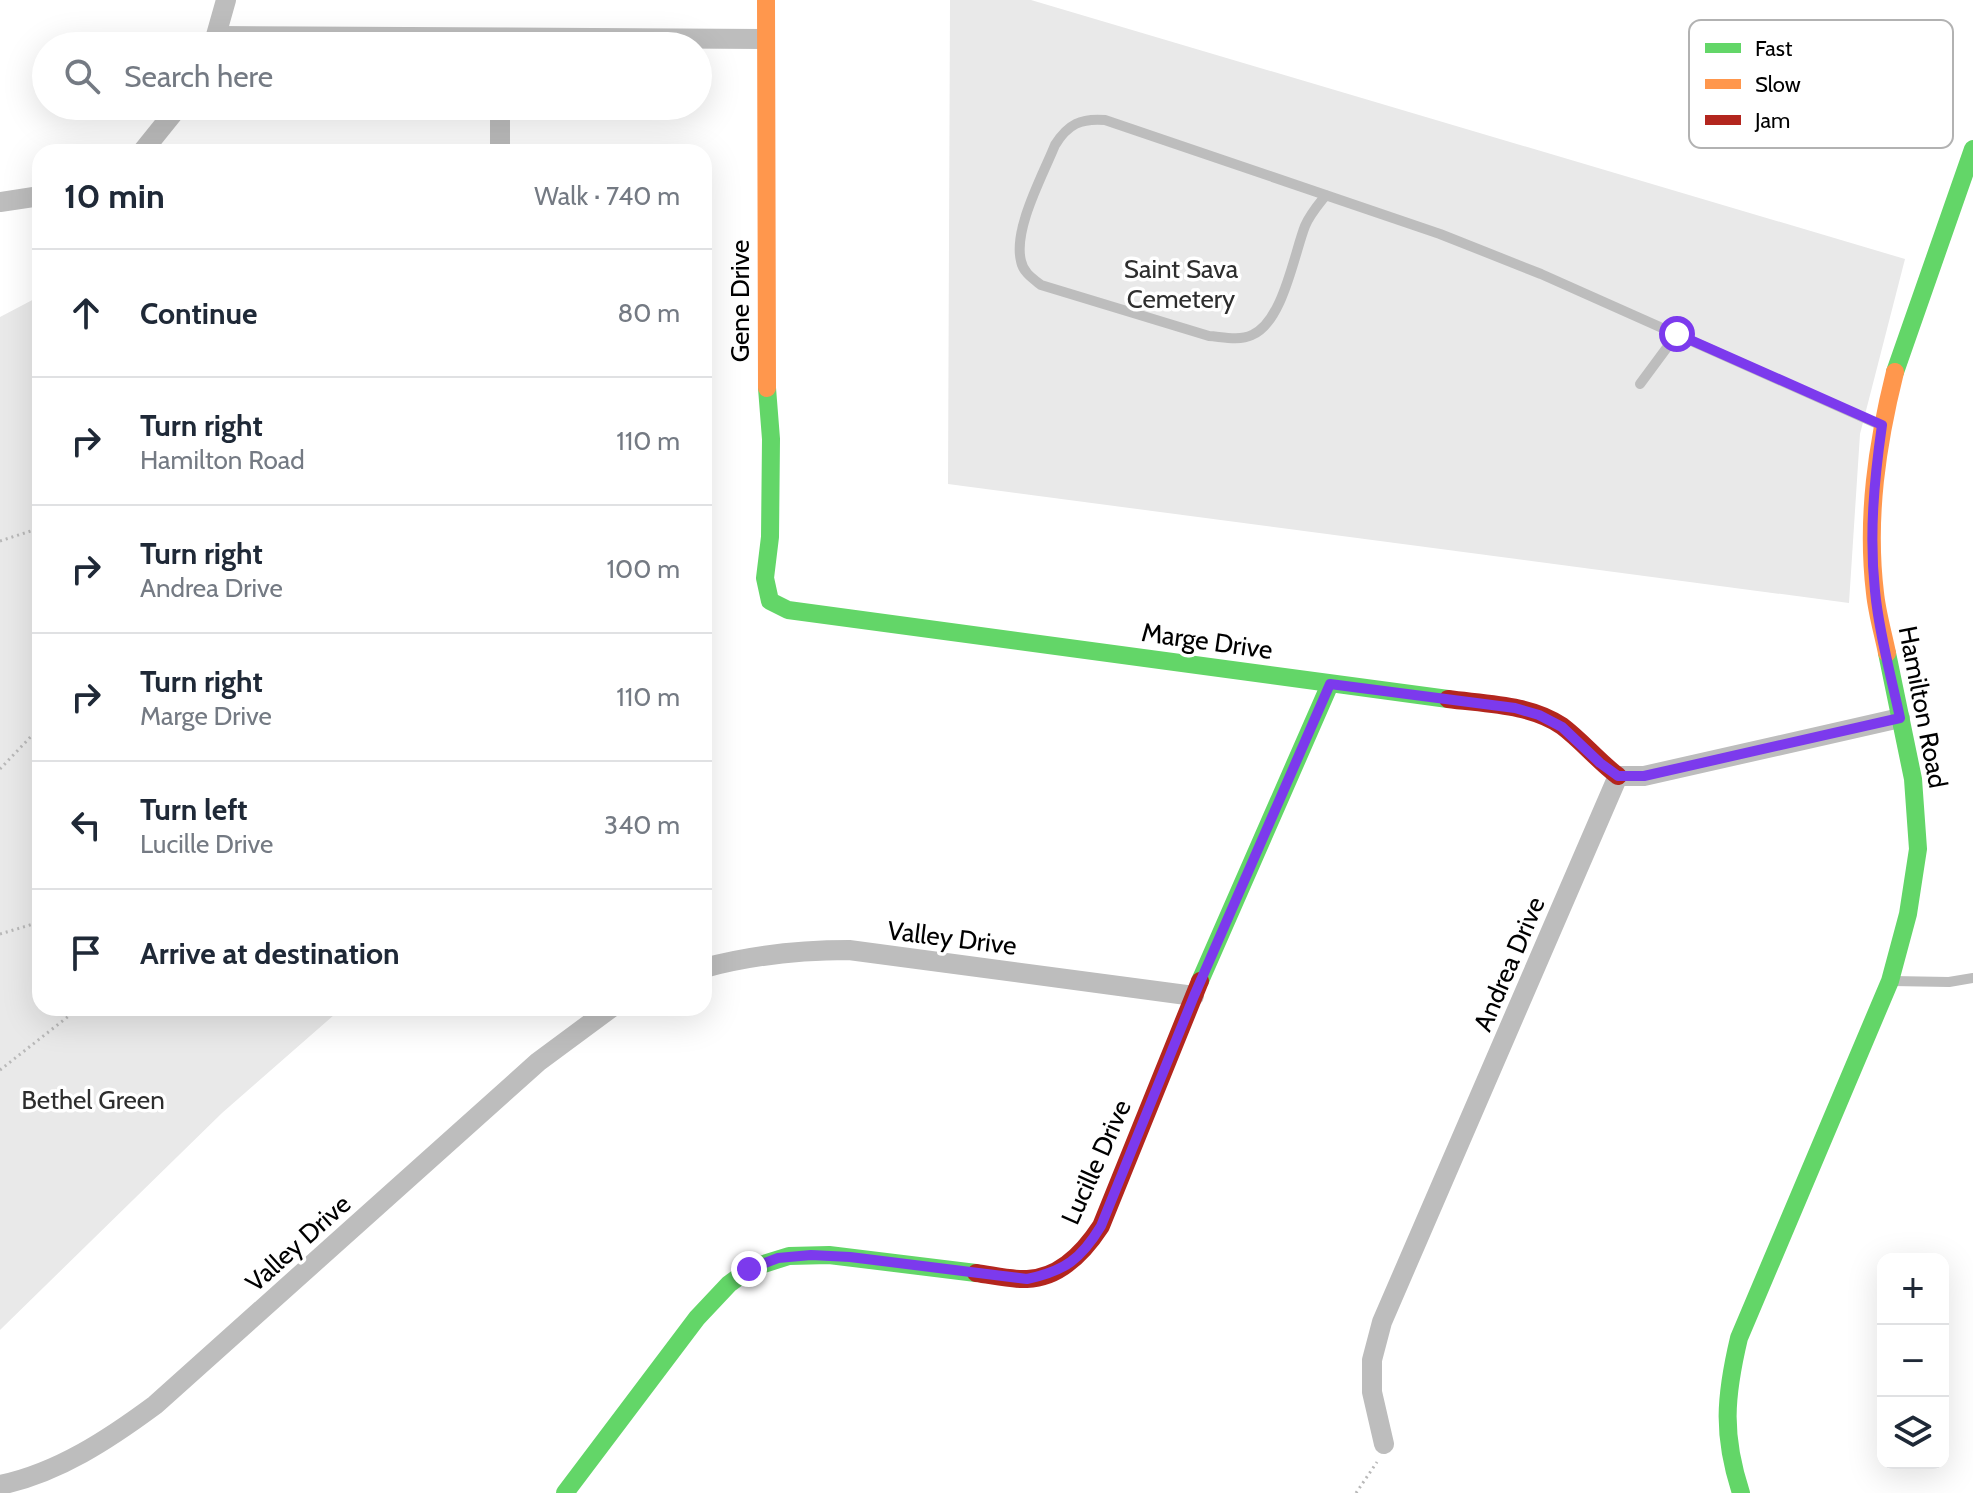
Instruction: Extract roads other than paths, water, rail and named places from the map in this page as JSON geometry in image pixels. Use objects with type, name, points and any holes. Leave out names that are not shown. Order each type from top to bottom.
[{"type":"street","points":[[217,32],[226,0]]},
{"type":"street","name":"Gene Drive","points":[[766,0],[766,369],[771,439],[770,537],[765,578],[770,601]]},
{"type":"street","points":[[712,40],[765,39]]},
{"type":"street","points":[[148,144],[168,120]]},
{"type":"street","points":[[500,120],[500,144]]},
{"type":"street","name":"Hamilton Road","points":[[1741,1493],[1733,1471],[1724,1419],[1725,1390],[1739,1338],[1890,981],[1908,914],[1918,849],[1913,779],[1875,593],[1872,532],[1874,485],[1882,425],[1896,370],[1973,149]]},
{"type":"street","points":[[0,202],[32,197]]},
{"type":"street","name":"Marge Drive","points":[[770,601],[788,610],[1515,708],[1539,715],[1562,727],[1618,776]]},
{"type":"street","name":"Lucille Drive","points":[[565,1493],[697,1318],[720,1292],[749,1269],[778,1258],[811,1255],[1027,1279],[1053,1273],[1073,1261],[1090,1244],[1101,1226],[1194,996],[1330,684]]},
{"type":"street","points":[[1618,776],[1644,776],[1900,718]]},
{"type":"street","name":"Andrea Drive","points":[[1384,1444],[1372,1392],[1372,1360],[1382,1322],[1618,776]]},
{"type":"street","name":"Valley Drive","points":[[712,966],[755,956],[804,950],[849,950],[1194,996]]},
{"type":"street","name":"Valley Drive","points":[[11,1487],[85,1453],[155,1405],[538,1062],[600,1016]]},
{"type":"lane","points":[[1326,195],[1306,224],[1280,300],[1268,322],[1253,335],[1232,338],[1209,336],[1041,285],[1027,275],[1021,262],[1021,230],[1055,145],[1074,123],[1089,119],[1105,120],[1326,195],[1440,234],[1541,274],[1882,425]]},
{"type":"lane","points":[[1640,384],[1677,334]]},
{"type":"lane","points":[[1890,981],[1949,982],[1973,978]]},
{"type":"park label","name":"Saint Sava Cemetery","points":[[1181,284]]},
{"type":"park label","name":"Bethel Green","points":[[93,1100]]}]
